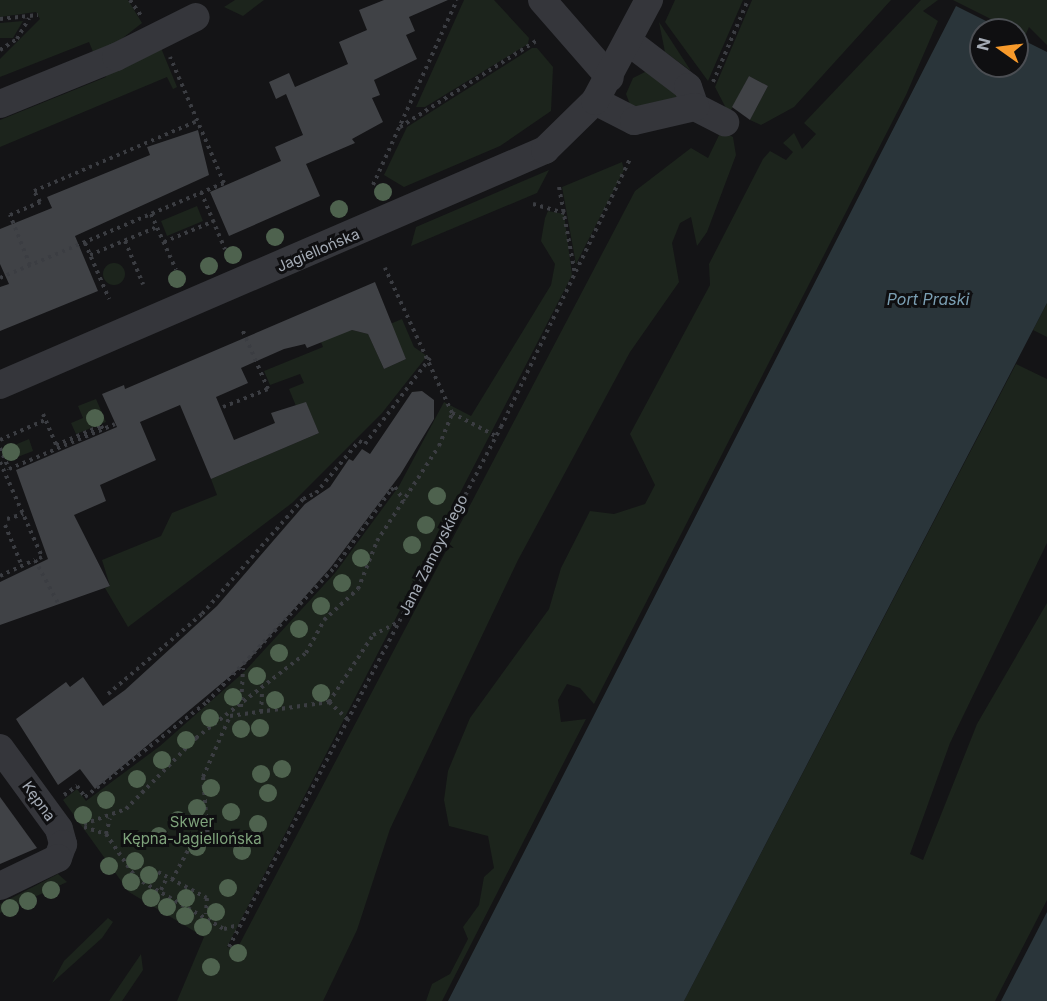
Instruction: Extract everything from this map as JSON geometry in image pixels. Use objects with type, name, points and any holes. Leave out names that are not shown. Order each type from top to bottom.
[{"type":"street","points":[[542,0],[603,89],[634,121],[700,95]]},
{"type":"street","points":[[603,89],[649,0]]},
{"type":"street","points":[[0,104],[116,57],[196,17]]},
{"type":"street","points":[[629,42],[700,95],[725,122]]},
{"type":"street","name":"Jagiellońska","points":[[0,386],[523,162],[563,136],[603,89]]},
{"type":"street","name":"Kępna","points":[[0,748],[59,829],[63,850],[58,858],[0,886]]},
{"type":"path","points":[[374,185],[457,0]]},
{"type":"path","points":[[700,95],[710,89],[748,0]]},
{"type":"path","points":[[0,19],[29,18],[38,15]]},
{"type":"path","points":[[0,50],[17,39],[29,18]]},
{"type":"path","points":[[399,127],[536,41]]},
{"type":"path","points":[[0,278],[224,183],[182,85]]},
{"type":"path","points":[[30,265],[10,215],[40,202],[34,192],[197,121]]},
{"type":"path","name":"Jana Zamoyskiego","points":[[229,947],[496,436],[630,159]]},
{"type":"path","points":[[558,187],[566,213],[575,274]]},
{"type":"path","points":[[201,192],[225,249]]},
{"type":"path","points":[[533,204],[566,213]]},
{"type":"path","points":[[151,214],[176,270]]},
{"type":"path","points":[[164,242],[214,221]]},
{"type":"path","points":[[90,255],[157,227]]},
{"type":"path","points":[[124,241],[143,284]]},
{"type":"path","points":[[85,243],[109,299]]},
{"type":"path","points":[[386,268],[417,344],[430,358],[452,413],[496,436]]},
{"type":"path","points":[[223,407],[268,389],[242,329]]},
{"type":"path","points":[[108,694],[202,614],[303,499],[316,493],[359,441],[365,444],[430,358]]},
{"type":"path","points":[[240,924],[224,928],[136,878],[106,834],[77,826],[110,818],[150,788],[202,733],[230,716],[306,653],[324,620],[358,589],[377,541],[404,501],[452,413]]},
{"type":"path","points":[[43,414],[56,445],[101,426],[105,432]]},
{"type":"path","points":[[0,440],[45,420]]},
{"type":"path","points":[[0,448],[9,469],[115,424]]},
{"type":"path","points":[[0,462],[42,557],[0,576]]},
{"type":"path","points":[[58,799],[77,786],[85,797],[243,668],[335,567],[391,490],[395,487],[404,501]]},
{"type":"path","points":[[7,519],[23,514]]},
{"type":"path","points":[[5,525],[22,566]]},
{"type":"path","points":[[35,560],[59,605]]},
{"type":"path","points":[[230,716],[329,702],[373,635],[398,623]]},
{"type":"path","points":[[241,707],[243,668]]},
{"type":"path","points":[[261,712],[262,691]]},
{"type":"path","points":[[329,702],[347,719]]},
{"type":"path","points":[[172,880],[193,841],[208,840],[203,777],[230,716]]},
{"type":"path","points":[[106,834],[110,818]]},
{"type":"path","points":[[158,872],[207,898],[206,914]]},
{"type":"path","points":[[160,890],[167,877]]},
{"type":"green space","points":[[0,0],[128,0],[142,23],[96,59],[89,42],[0,77],[0,59],[40,19],[36,12],[0,17]]},
{"type":"green space","points":[[235,0],[264,0],[243,16],[224,7]]},
{"type":"green space","points":[[464,0],[494,0],[529,38],[528,44],[425,107],[416,107]]},
{"type":"green space","points":[[675,0],[743,0],[708,81],[665,22]]},
{"type":"green space","points":[[752,0],[891,0],[794,107],[761,125],[750,120],[768,86],[749,76],[729,114],[715,87]]},
{"type":"green space","points":[[921,0],[938,0],[923,11],[938,21],[906,95],[594,704],[580,688],[567,684],[558,700],[561,722],[586,719],[442,1001],[426,1001],[432,984],[450,974],[468,939],[463,927],[479,905],[484,877],[494,868],[488,836],[449,826],[444,800],[448,771],[470,718],[549,609],[561,568],[590,511],[614,514],[645,504],[655,485],[630,434],[710,285],[709,264],[763,159],[770,151],[786,160],[793,152],[783,143],[794,133],[802,149],[816,134],[804,123]]},
{"type":"green space","points":[[953,0],[1047,0],[1047,45],[1029,27],[1029,18],[989,18]]},
{"type":"green space","points":[[23,21],[13,38],[0,38],[0,23]]},
{"type":"green space","points":[[659,22],[691,71],[665,52]]},
{"type":"green space","points":[[159,43],[177,87],[173,89],[167,77],[0,147],[0,120],[106,77],[104,71]]},
{"type":"green space","points":[[532,48],[537,48],[553,67],[551,111],[500,146],[404,187],[384,175],[407,127]]},
{"type":"green space","points":[[647,71],[682,95],[634,115],[626,94],[633,78]]},
{"type":"green space","name":"Skwer Kępna-Jagiellońska","points":[[721,131],[733,137],[736,155],[707,232],[697,246],[691,217],[680,223],[672,243],[679,282],[630,352],[518,560],[390,829],[357,930],[323,1001],[177,1001],[204,937],[129,892],[63,800],[77,789],[86,801],[160,746],[244,672],[335,573],[399,486],[444,402],[471,416],[551,285],[555,264],[541,241],[545,218],[548,211],[564,214],[572,275],[227,947],[237,949],[635,191],[691,148],[708,158]]},
{"type":"green space","points":[[622,162],[624,170],[576,264],[562,187]]},
{"type":"green space","points":[[549,170],[537,193],[411,246],[416,227]]},
{"type":"green space","points":[[197,206],[203,221],[167,236],[161,221]]},
{"type":"green space","points":[[114,263],[122,266],[125,274],[122,282],[114,285],[106,282],[103,274],[106,266]]},
{"type":"green space","points":[[1047,303],[1047,337],[1033,330]]},
{"type":"green space","points":[[402,319],[414,347],[427,356],[382,413],[292,503],[128,627],[105,588],[110,586],[102,560],[161,536],[172,513],[217,495],[211,479],[319,433],[306,403],[296,406],[289,389],[304,383],[300,374],[270,385],[264,371],[323,347],[321,342],[339,331],[352,330],[368,334],[384,369],[406,359],[390,324]]},
{"type":"green space","points":[[1016,364],[1047,379],[1047,543],[950,743],[910,854],[923,860],[977,724],[1047,603],[1047,900],[995,1001],[684,1001]]},
{"type":"green space","points":[[96,399],[106,422],[76,434],[71,423],[83,418],[78,406]]},
{"type":"green space","points":[[29,439],[33,451],[10,460],[5,449]]},
{"type":"green space","points":[[58,874],[67,882],[0,913],[0,904]]},
{"type":"green space","points":[[108,918],[113,922],[102,938],[52,983],[64,961]]},
{"type":"green space","points":[[141,954],[143,970],[122,1001],[109,1001]]},
{"type":"water","name":"Port Praski","points":[[956,6],[980,18],[969,18],[969,78],[1029,78],[1029,43],[1047,52],[1047,303],[684,1001],[448,1001]]},
{"type":"water","points":[[1047,912],[1047,1001],[1001,1001]]},
{"type":"building","points":[[384,0],[448,0],[409,17],[415,31],[406,35],[417,59],[374,80],[380,95],[372,98],[383,122],[352,139],[355,143],[306,164],[320,196],[229,236],[210,192],[281,161],[275,147],[303,135],[286,94],[276,99],[269,82],[289,73],[295,87],[348,64],[339,42],[367,30],[359,10]]},
{"type":"building","points":[[749,76],[768,86],[750,120],[732,107]]},
{"type":"building","points":[[198,130],[209,175],[75,236],[98,291],[0,331],[0,287],[9,284],[0,264],[0,229],[52,208],[47,197],[150,155],[147,147]]},
{"type":"building","points":[[375,282],[406,359],[384,369],[368,334],[352,330],[307,348],[305,344],[284,349],[241,368],[248,383],[216,397],[234,440],[275,423],[271,413],[306,402],[319,433],[211,479],[180,405],[140,422],[156,460],[100,485],[106,501],[74,515],[110,586],[0,625],[0,582],[48,559],[16,470],[117,427],[102,394],[124,385],[125,389]]},
{"type":"building","points":[[422,391],[434,400],[434,419],[400,475],[331,567],[246,663],[95,789],[80,769],[58,785],[16,719],[66,682],[70,687],[83,677],[103,706],[125,690],[217,606],[305,504],[330,487],[349,459],[353,461],[362,449],[370,454],[412,392]]},
{"type":"building","points":[[0,797],[37,848],[0,864]]}]
